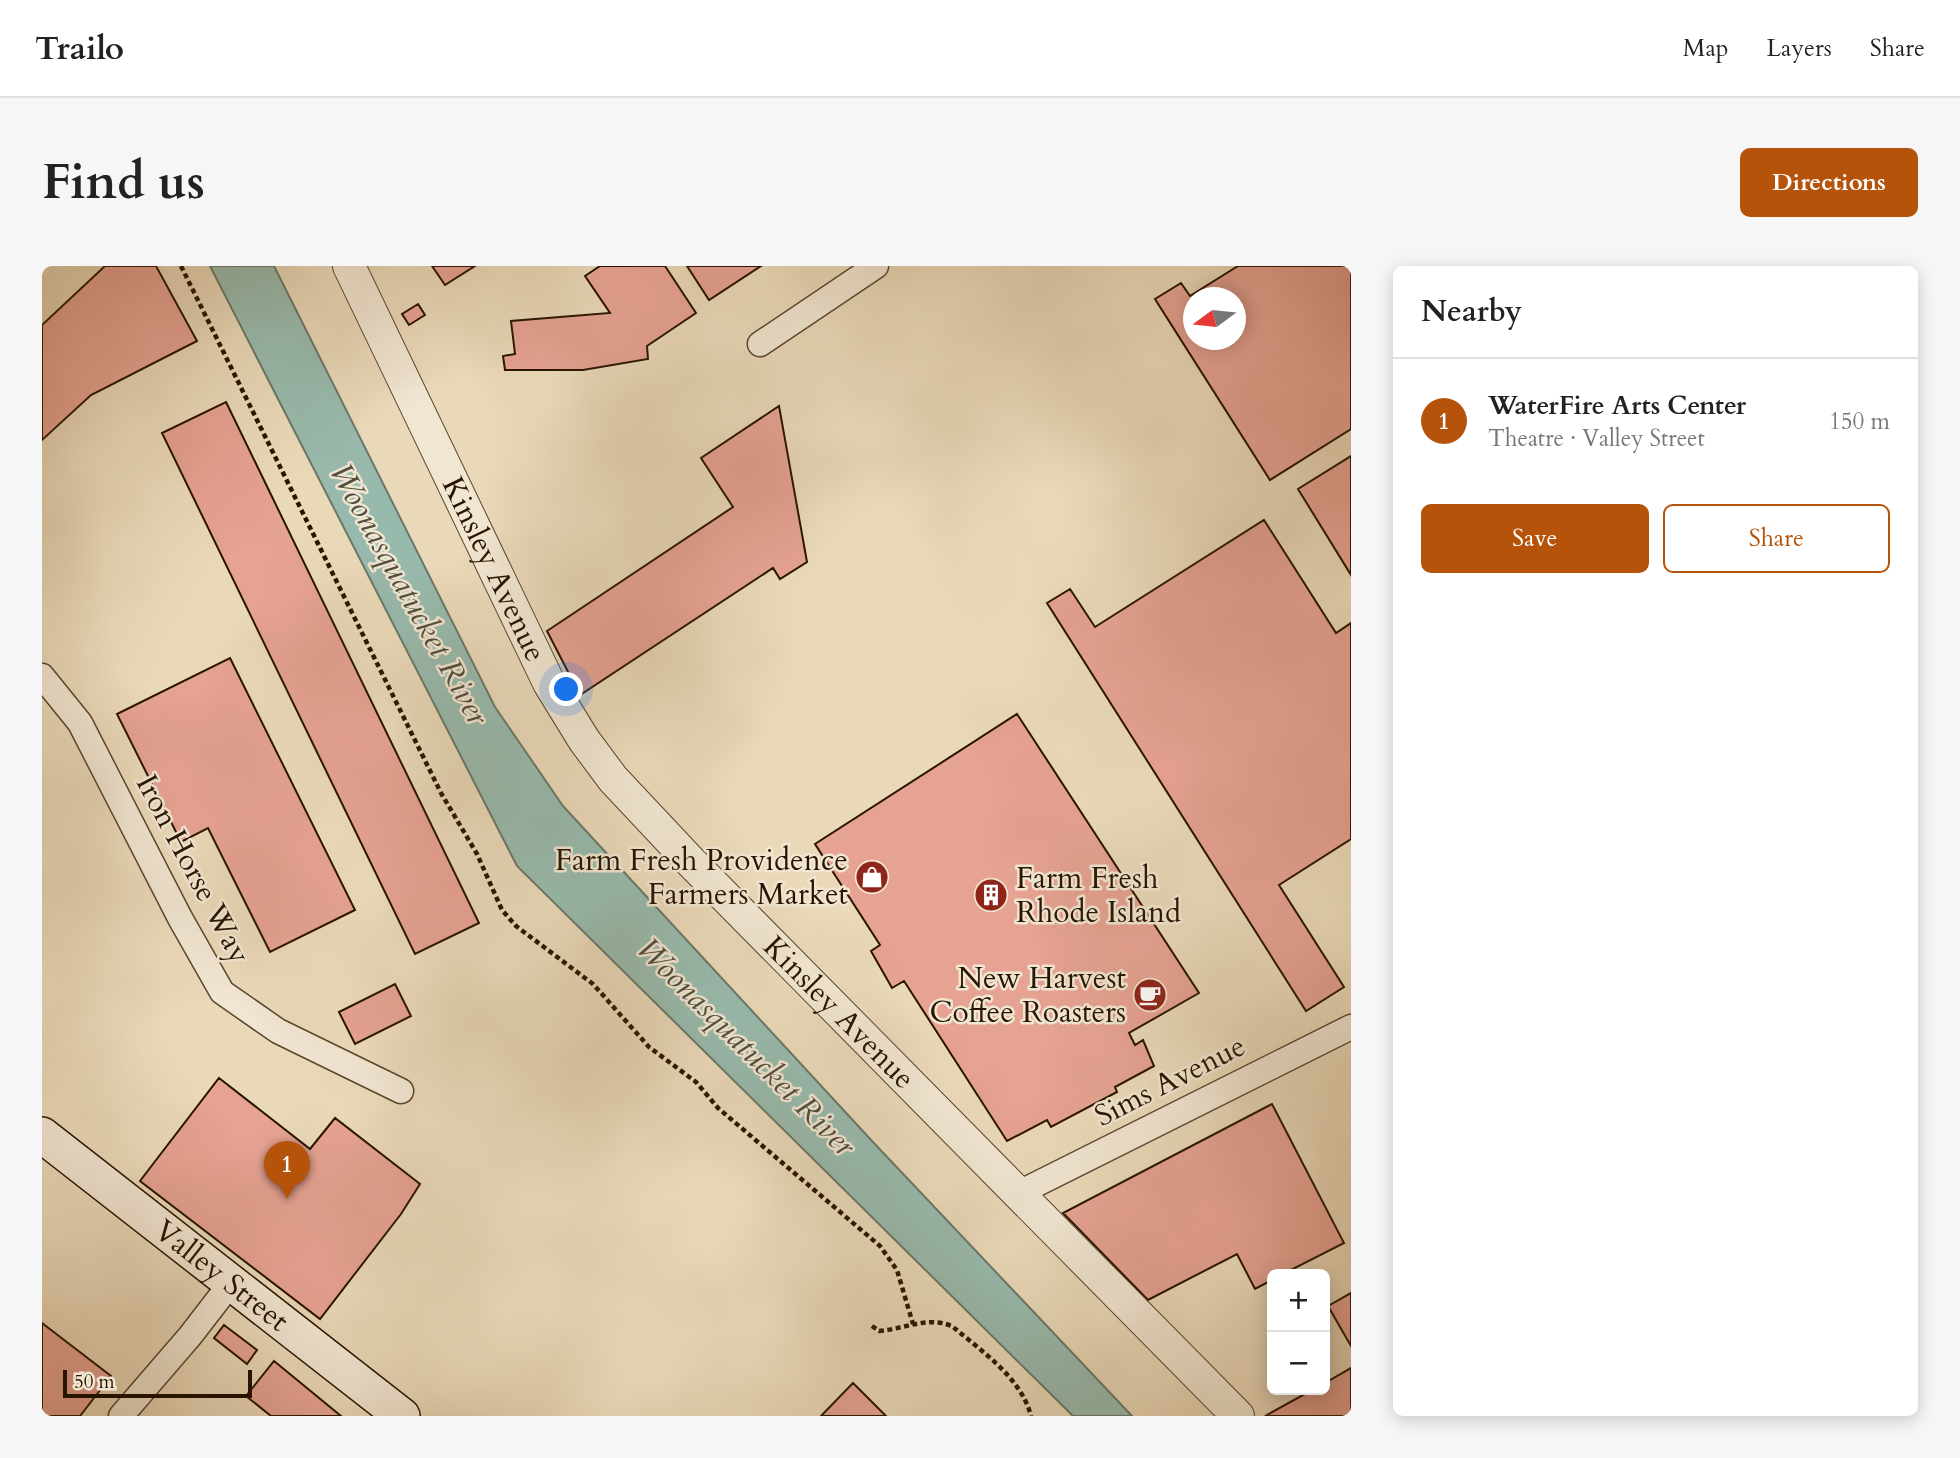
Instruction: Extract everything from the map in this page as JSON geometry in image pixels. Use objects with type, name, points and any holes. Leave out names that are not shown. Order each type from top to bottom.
[{"type":"main road","name":"Valley Street","points":[[42,1135],[401,1416]]},
{"type":"street","name":"Kinsley Avenue","points":[[349,266],[519,624],[550,683],[596,757],[640,811],[1238,1416]]},
{"type":"street","points":[[760,344],[876,266]]},
{"type":"street","name":"Iron Horse Way","points":[[42,676],[80,723],[180,918],[222,992],[278,1031],[401,1091]]},
{"type":"street","name":"Sims Avenue","points":[[1017,1194],[1351,1027]]},
{"type":"street","points":[[121,1416],[190,1336],[231,1283]]},
{"type":"path","points":[[181,266],[502,910],[516,926],[593,984],[662,1059],[696,1082],[718,1108],[759,1144],[781,1158],[801,1181],[880,1246],[897,1270],[913,1324]]},
{"type":"path","points":[[872,1326],[879,1331],[940,1321],[952,1326],[1010,1379],[1027,1401],[1031,1416]]},
{"type":"water","name":"Woonasquatucket River","points":[[210,266],[274,266],[495,707],[563,806],[872,1141],[1132,1416],[1073,1416],[517,866]]},
{"type":"building","points":[[105,266],[156,266],[197,341],[91,395],[42,440],[42,325]]},
{"type":"building","points":[[432,266],[475,266],[445,285]]},
{"type":"building","points":[[600,266],[665,266],[696,313],[647,346],[648,359],[583,370],[505,370],[503,356],[515,354],[511,321],[610,313],[585,276]]},
{"type":"building","points":[[687,266],[761,266],[709,300]]},
{"type":"building","points":[[1238,266],[1351,266],[1351,429],[1270,480],[1187,350],[1246,350],[1246,287],[1204,287]]},
{"type":"building","points":[[1181,283],[1184,287],[1183,343],[1155,299]]},
{"type":"building","points":[[418,304],[425,315],[409,325],[402,314]]},
{"type":"building","points":[[226,402],[479,923],[415,954],[162,433]]},
{"type":"building","points":[[779,406],[807,562],[780,579],[773,568],[580,695],[547,631],[733,507],[701,458]]},
{"type":"building","points":[[1351,456],[1351,575],[1298,489]]},
{"type":"building","points":[[1264,520],[1336,633],[1351,623],[1351,839],[1279,885],[1344,987],[1306,1011],[1047,603],[1070,589],[1095,627]]},
{"type":"building","points":[[230,658],[355,910],[270,952],[208,828],[181,842],[117,714]]},
{"type":"building","name":"Farm Fresh Rhode Island","points":[[1017,714],[1199,993],[1129,1033],[1135,1045],[1143,1040],[1154,1066],[1115,1087],[1117,1092],[1051,1127],[1047,1120],[1007,1141],[904,981],[892,988],[871,951],[880,945],[815,844]]},
{"type":"building","points":[[395,984],[411,1016],[355,1044],[339,1012]]},
{"type":"building","points":[[219,1078],[310,1149],[335,1118],[420,1184],[401,1214],[320,1319],[140,1181]]},
{"type":"building","points":[[1272,1104],[1344,1243],[1293,1269],[1267,1269],[1267,1283],[1255,1289],[1237,1254],[1148,1300],[1063,1213]]},
{"type":"building","points":[[1351,1293],[1351,1346],[1330,1309],[1330,1305]]},
{"type":"building","points":[[42,1323],[111,1376],[80,1416],[42,1416]]},
{"type":"building","points":[[224,1325],[257,1350],[247,1364],[214,1338]]},
{"type":"building","points":[[274,1361],[341,1416],[271,1416],[246,1396]]},
{"type":"building","points":[[1351,1368],[1351,1416],[1265,1416],[1303,1395],[1330,1395],[1330,1380]]},
{"type":"building","points":[[853,1383],[886,1416],[821,1416]]},
{"type":"place","name":"Farm Fresh Providence Farmers Market","points":[[872,877]]},
{"type":"place","name":"Farm Fresh Rhode Island","points":[[991,895]]},
{"type":"place","name":"New Harvest Coffee Roasters","points":[[1150,995]]},
{"type":"place","name":"WaterFire Arts Center","points":[[287,1199]]}]
